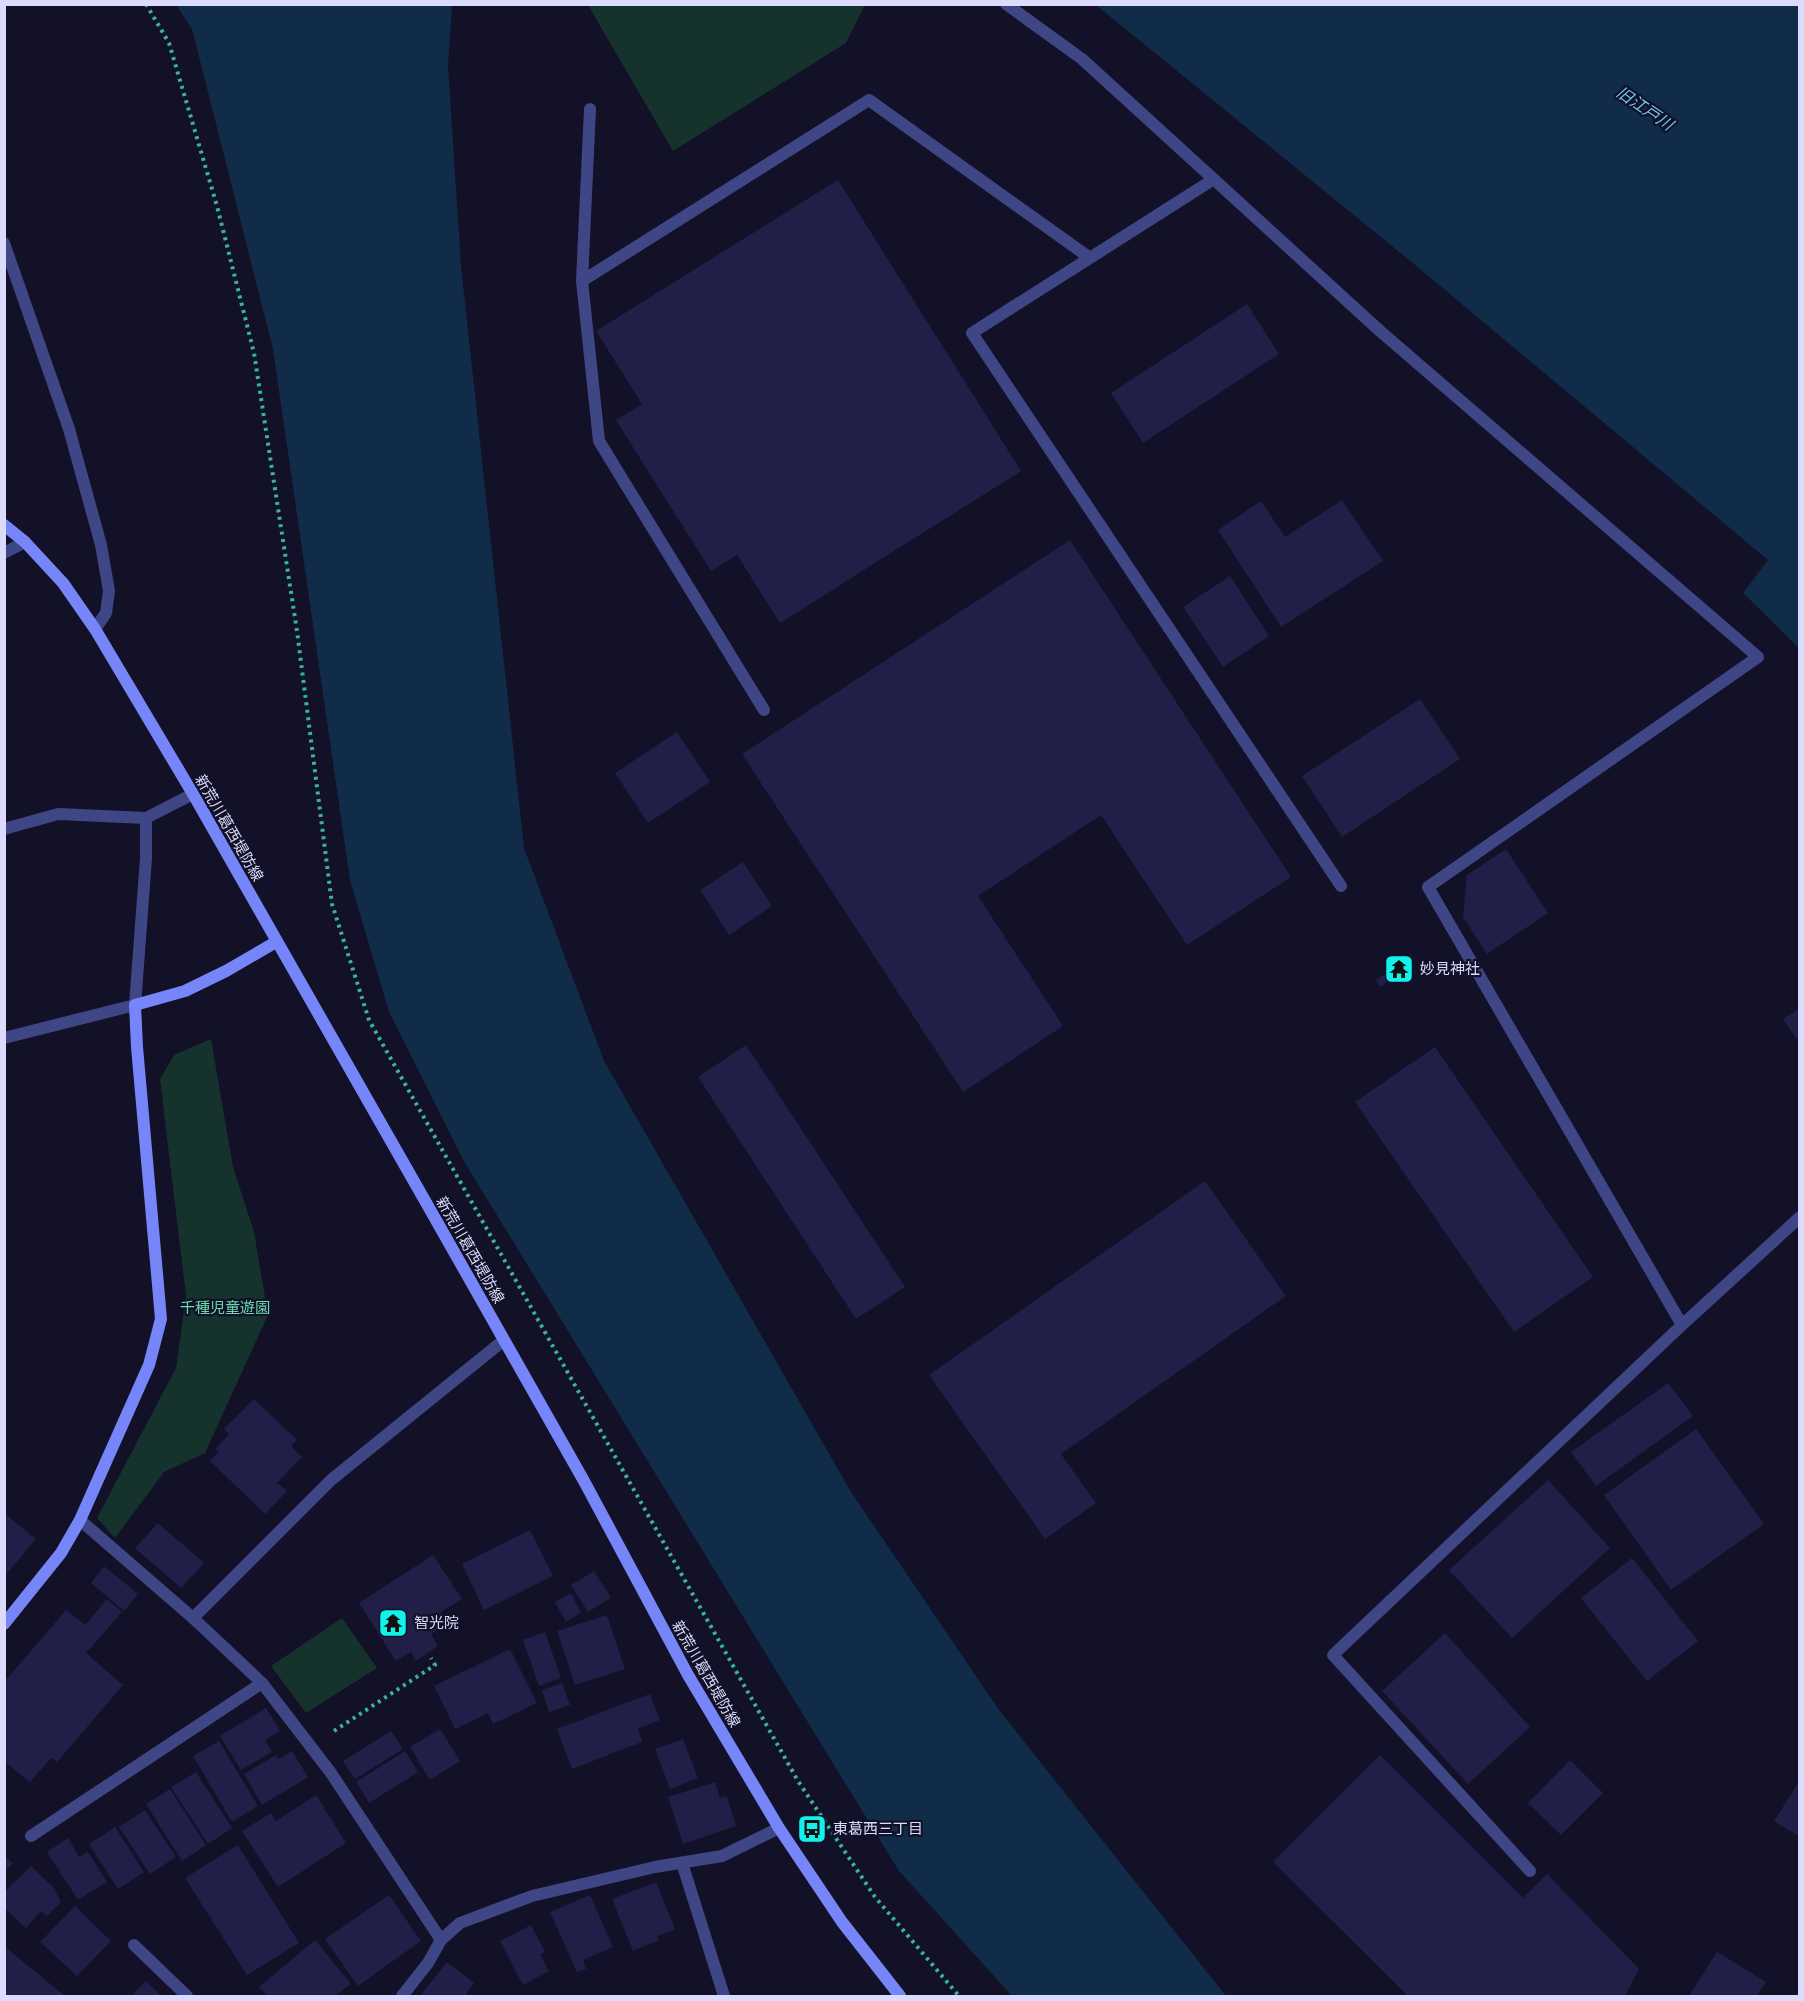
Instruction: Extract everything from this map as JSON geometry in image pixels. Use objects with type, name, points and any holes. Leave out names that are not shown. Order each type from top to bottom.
[{"type":"main road","name":"新荒川葛西堤防線","points":[[4,525],[24,542],[63,584],[95,629],[193,794],[504,1340],[584,1482],[688,1676],[779,1828],[842,1922],[900,1996]]},
{"type":"main road","points":[[4,1624],[61,1553],[80,1520],[149,1365],[161,1319],[135,1005],[185,991],[226,971],[276,942]]},
{"type":"street","points":[[1006,4],[1083,59],[1380,331],[1758,657],[1428,887],[1682,1325]]},
{"type":"street","points":[[582,281],[869,100],[1090,258]]},
{"type":"street","points":[[590,109],[582,281],[599,441],[764,710]]},
{"type":"street","points":[[1214,179],[972,333],[1341,886]]},
{"type":"street","points":[[4,243],[69,429],[101,545],[109,591],[106,613],[95,629]]},
{"type":"street","points":[[4,553],[24,542]]},
{"type":"street","points":[[4,829],[58,814],[146,818],[193,794]]},
{"type":"street","points":[[4,1038],[135,1005],[145,869],[146,818]]},
{"type":"street","points":[[1530,1871],[1333,1655],[1682,1325],[1800,1217]]},
{"type":"street","points":[[193,1618],[331,1480],[504,1340]]},
{"type":"street","points":[[80,1520],[193,1618],[262,1683],[331,1773],[441,1940]]},
{"type":"street","points":[[32,1836],[262,1683]]},
{"type":"street","points":[[402,1996],[428,1963],[441,1940],[460,1923],[524,1898],[655,1867],[722,1856],[779,1828]]},
{"type":"street","points":[[682,1863],[724,1996]]},
{"type":"street","points":[[134,1945],[187,1996]]},
{"type":"path","points":[[146,4],[170,43],[218,206],[254,353],[297,631],[332,904],[369,1020],[798,1781],[875,1898],[959,1996]]},
{"type":"path","points":[[311,1746],[435,1665],[431,1658]]},
{"type":"green space","points":[[588,5],[865,5],[846,43],[673,151]]},
{"type":"green space","name":"千種児童遊園","points":[[211,1039],[233,1167],[254,1232],[268,1315],[205,1453],[164,1472],[115,1538],[97,1518],[176,1368],[186,1296],[160,1079],[174,1055]]},
{"type":"green space","points":[[342,1618],[377,1668],[306,1713],[271,1666]]},
{"type":"water","points":[[176,5],[452,5],[448,66],[461,266],[524,848],[604,1061],[851,1492],[999,1710],[1226,1996],[1012,1996],[899,1871],[465,1163],[389,1012],[350,880],[273,349],[192,29]]},
{"type":"water","name":"旧江戸川","points":[[1096,5],[1799,5],[1799,648],[1743,593],[1768,560],[1414,264]]},
{"type":"building","points":[[838,180],[1021,471],[780,623],[737,555],[711,571],[616,420],[642,404],[596,331]]},
{"type":"building","points":[[1247,304],[1279,354],[1143,443],[1111,393]]},
{"type":"building","points":[[1342,500],[1383,561],[1281,627],[1218,530],[1261,501],[1285,537]]},
{"type":"building","points":[[1070,540],[1291,877],[1187,945],[1101,815],[978,896],[1063,1026],[963,1092],[742,754]]},
{"type":"building","points":[[1230,576],[1269,636],[1223,667],[1183,607]]},
{"type":"building","points":[[1420,699],[1460,759],[1342,837],[1302,776]]},
{"type":"building","points":[[677,732],[710,782],[648,823],[615,773]]},
{"type":"building","points":[[1506,849],[1548,913],[1487,954],[1463,917],[1467,875]]},
{"type":"building","points":[[743,862],[772,906],[729,935],[700,890]]},
{"type":"building","points":[[1386,973],[1390,980],[1380,987],[1376,980]]},
{"type":"building","points":[[1800,1008],[1800,1043],[1783,1019]]},
{"type":"building","points":[[746,1045],[905,1287],[856,1319],[698,1077]]},
{"type":"building","points":[[1435,1047],[1593,1277],[1514,1332],[1355,1102]]},
{"type":"building","points":[[1205,1181],[1286,1296],[1061,1454],[1096,1503],[1045,1539],[929,1375]]},
{"type":"building","points":[[1668,1383],[1693,1416],[1596,1486],[1571,1452]]},
{"type":"building","points":[[254,1399],[297,1440],[291,1446],[302,1457],[277,1483],[287,1491],[265,1514],[210,1461],[219,1452],[215,1449],[229,1434],[224,1429]]},
{"type":"building","points":[[1696,1429],[1764,1524],[1671,1590],[1604,1495]]},
{"type":"building","points":[[1548,1480],[1610,1548],[1512,1638],[1449,1570]]},
{"type":"building","points":[[4,1513],[36,1539],[4,1577]]},
{"type":"building","points":[[158,1523],[204,1563],[181,1588],[135,1548]]},
{"type":"building","points":[[530,1530],[553,1576],[484,1610],[462,1564]]},
{"type":"building","points":[[433,1555],[462,1599],[441,1612],[448,1623],[431,1634],[438,1646],[416,1661],[411,1652],[396,1661],[359,1603]]},
{"type":"building","points":[[1632,1558],[1698,1641],[1647,1681],[1581,1598]]},
{"type":"building","points":[[104,1566],[138,1594],[124,1611],[91,1583]]},
{"type":"building","points":[[594,1571],[611,1598],[588,1612],[571,1585]]},
{"type":"building","points":[[571,1593],[581,1613],[566,1622],[555,1602]]},
{"type":"building","points":[[107,1599],[122,1612],[86,1653],[123,1685],[57,1762],[51,1758],[30,1782],[4,1761],[4,1682],[66,1610],[85,1625]]},
{"type":"building","points":[[607,1615],[625,1669],[575,1685],[557,1631]]},
{"type":"building","points":[[545,1632],[561,1678],[539,1686],[523,1640]]},
{"type":"building","points":[[1445,1633],[1530,1727],[1468,1784],[1382,1691]]},
{"type":"building","points":[[510,1649],[537,1703],[493,1724],[488,1713],[455,1729],[434,1686]]},
{"type":"building","points":[[562,1683],[570,1705],[549,1712],[542,1690]]},
{"type":"building","points":[[650,1694],[660,1720],[638,1729],[642,1742],[572,1769],[557,1729]]},
{"type":"building","points":[[266,1708],[280,1731],[265,1740],[272,1752],[241,1770],[220,1736]]},
{"type":"building","points":[[440,1729],[460,1761],[430,1780],[410,1747]]},
{"type":"building","points":[[391,1731],[403,1749],[355,1779],[343,1761]]},
{"type":"building","points":[[683,1739],[698,1778],[670,1789],[655,1749]]},
{"type":"building","points":[[219,1741],[258,1806],[232,1822],[193,1756]]},
{"type":"building","points":[[292,1751],[308,1777],[262,1805],[244,1774],[276,1755],[278,1759]]},
{"type":"building","points":[[405,1751],[418,1772],[369,1803],[356,1782]]},
{"type":"building","points":[[1380,1755],[1523,1898],[1547,1874],[1639,1969],[1625,1996],[1408,1996],[1273,1862]]},
{"type":"building","points":[[1570,1760],[1603,1793],[1561,1835],[1528,1803]]},
{"type":"building","points":[[196,1772],[232,1828],[208,1844],[171,1787]]},
{"type":"building","points":[[1800,1780],[1800,1837],[1774,1821]]},
{"type":"building","points":[[715,1782],[720,1798],[727,1796],[736,1826],[683,1844],[668,1797]]},
{"type":"building","points":[[170,1789],[206,1845],[182,1861],[146,1804]]},
{"type":"building","points":[[316,1795],[346,1843],[278,1887],[242,1831],[271,1813],[276,1821]]},
{"type":"building","points":[[145,1810],[176,1857],[150,1874],[119,1827]]},
{"type":"building","points":[[115,1827],[144,1872],[118,1889],[89,1844]]},
{"type":"building","points":[[68,1838],[79,1857],[88,1852],[107,1882],[78,1900],[47,1852]]},
{"type":"building","points":[[238,1845],[299,1943],[247,1975],[185,1878]]},
{"type":"building","points":[[4,1856],[13,1863],[4,1872]]},
{"type":"building","points":[[31,1866],[53,1887],[61,1902],[47,1916],[41,1911],[26,1928],[4,1908],[4,1892]]},
{"type":"building","points":[[656,1882],[675,1929],[657,1936],[659,1940],[633,1951],[612,1899]]},
{"type":"building","points":[[389,1895],[421,1941],[358,1986],[325,1939]]},
{"type":"building","points":[[590,1895],[613,1947],[583,1960],[586,1969],[577,1972],[550,1912]]},
{"type":"building","points":[[75,1906],[111,1941],[77,1976],[40,1942]]},
{"type":"building","points":[[531,1925],[545,1952],[540,1954],[549,1971],[523,1985],[500,1941]]},
{"type":"building","points":[[315,1940],[351,1984],[335,1996],[267,1996],[259,1987]]},
{"type":"building","points":[[4,1946],[65,1996],[4,1996]]},
{"type":"building","points":[[1717,1952],[1766,1982],[1757,1996],[1689,1996]]},
{"type":"building","points":[[447,1962],[474,1983],[466,1993],[471,1996],[420,1996]]},
{"type":"building","points":[[146,1981],[162,1996],[131,1996]]},
{"type":"place","name":"妙見神社","points":[[1399,969]]},
{"type":"place","name":"智光院","points":[[393,1623]]},
{"type":"place","name":"東葛西三丁目","points":[[812,1829]]}]
